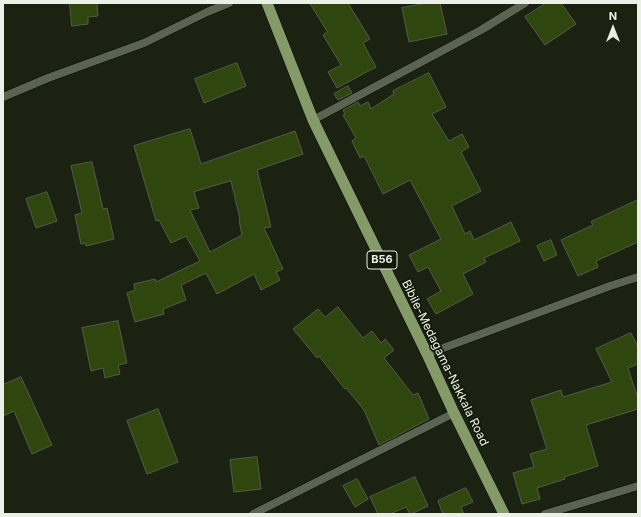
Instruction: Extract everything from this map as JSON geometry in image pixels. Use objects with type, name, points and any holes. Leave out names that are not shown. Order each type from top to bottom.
[{"type":"main road","name":"Bibile-Medagama-Nakkala Road","points":[[267,3],[313,120],[504,514]]},
{"type":"lane","points":[[3,97],[48,78],[144,42],[229,3]]},
{"type":"lane","points":[[313,120],[481,30],[525,3]]},
{"type":"lane","points":[[427,354],[638,277]]},
{"type":"lane","points":[[253,514],[454,413]]},
{"type":"lane","points":[[545,514],[638,486]]},
{"type":"building","points":[[70,3],[97,3],[98,16],[88,17],[88,24],[72,26]]},
{"type":"building","points":[[310,3],[348,3],[370,39],[363,43],[376,67],[337,88],[328,72],[341,65],[323,35],[327,32]]},
{"type":"building","points":[[427,3],[440,3],[447,34],[409,42],[402,8]]},
{"type":"building","points":[[546,3],[561,3],[576,24],[545,45],[525,17]]},
{"type":"building","points":[[237,63],[246,86],[204,103],[195,79]]},
{"type":"building","points":[[429,73],[446,107],[432,114],[449,141],[462,134],[469,147],[461,152],[481,191],[452,206],[465,234],[470,231],[474,240],[511,222],[520,241],[484,258],[486,262],[463,274],[473,294],[436,314],[427,299],[441,291],[428,267],[418,272],[409,255],[441,239],[410,180],[383,194],[364,156],[360,158],[352,141],[356,138],[343,115],[345,114],[343,110],[358,102],[360,106],[368,102],[371,109],[394,94],[393,91]]},
{"type":"building","points":[[348,86],[352,93],[338,100],[334,94]]},
{"type":"building","points":[[190,129],[201,164],[295,131],[303,154],[257,170],[271,227],[264,228],[283,269],[276,272],[280,280],[261,290],[254,274],[217,294],[206,273],[181,285],[186,300],[163,309],[164,314],[135,322],[127,293],[135,290],[134,284],[155,279],[156,282],[200,261],[186,236],[171,243],[159,220],[156,221],[134,146]],"holes":[[[231,181],[240,219],[242,235],[210,252],[190,210],[199,208],[194,192]]]},
{"type":"building","points":[[92,162],[103,209],[107,208],[114,239],[86,246],[86,243],[81,244],[75,215],[82,213],[71,166]]},
{"type":"building","points":[[47,192],[57,221],[36,228],[26,199]]},
{"type":"building","points":[[638,200],[638,242],[596,261],[598,267],[578,276],[561,240],[593,225],[591,222]]},
{"type":"building","points":[[551,240],[557,255],[544,261],[537,246]]},
{"type":"building","points":[[338,307],[363,338],[372,331],[381,343],[385,339],[394,350],[384,358],[413,395],[418,393],[429,419],[379,445],[364,410],[319,356],[317,358],[293,329],[318,309],[325,317]]},
{"type":"building","points":[[118,321],[127,363],[118,365],[120,374],[105,378],[103,368],[91,371],[82,328]]},
{"type":"building","points":[[631,333],[638,347],[638,364],[628,368],[638,399],[638,409],[586,425],[598,466],[537,488],[540,499],[522,504],[513,473],[534,467],[530,454],[547,449],[531,400],[561,390],[563,397],[612,382],[596,349]]},
{"type":"building","points":[[21,377],[52,445],[32,454],[14,411],[3,416],[3,385]]},
{"type":"building","points":[[158,409],[178,462],[147,474],[127,421]]},
{"type":"building","points":[[257,457],[261,489],[234,492],[230,460]]},
{"type":"building","points":[[415,477],[428,506],[411,514],[406,507],[390,514],[378,514],[370,497]]},
{"type":"building","points":[[357,479],[368,499],[355,507],[343,486]]},
{"type":"building","points":[[466,488],[473,502],[461,507],[464,514],[443,514],[438,501]]}]
